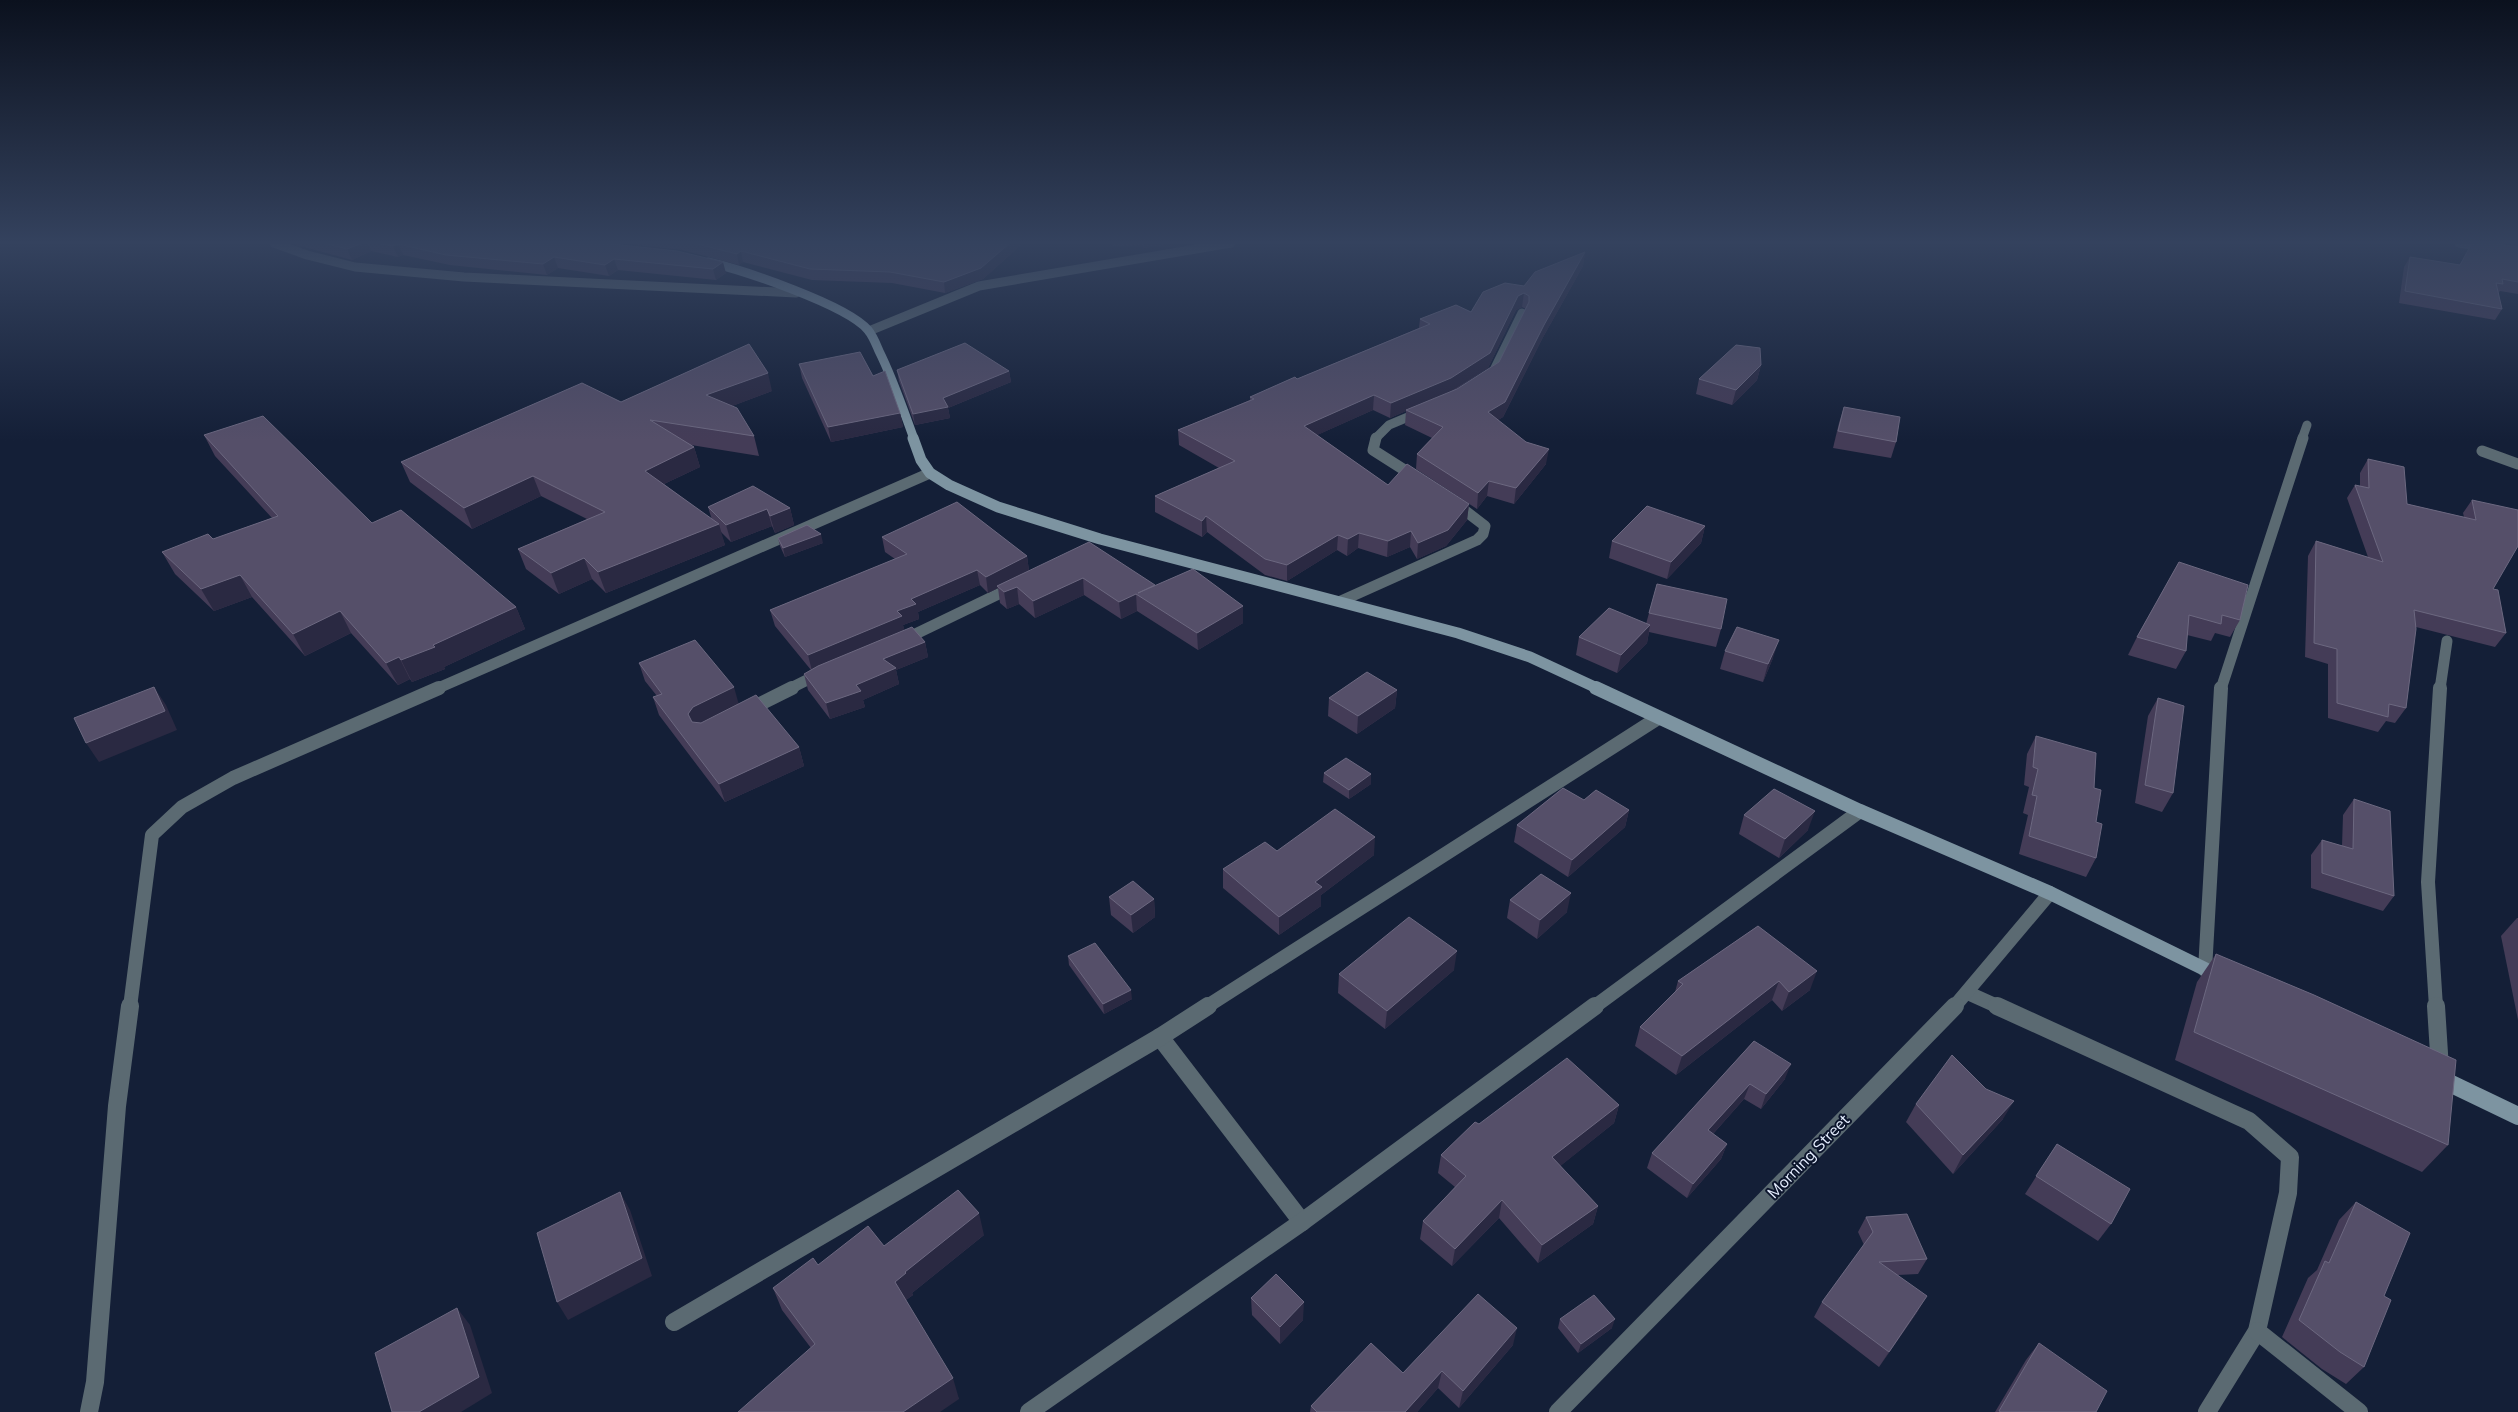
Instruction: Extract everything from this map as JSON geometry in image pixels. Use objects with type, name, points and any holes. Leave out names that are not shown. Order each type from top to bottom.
[{"type":"street","points":[[835,309],[854,318],[869,331],[888,372],[912,441],[930,473],[948,485],[998,507],[1100,539],[1458,633],[1530,657],[1860,811],[2050,893],[2231,982]]},
{"type":"street","points":[[869,331],[923,309]]},
{"type":"street","points":[[1477,382],[1493,372],[1522,313]]},
{"type":"street","points":[[1428,409],[1386,426],[1377,433],[1373,441],[1373,450],[1429,486]]},
{"type":"street","points":[[2204,970],[2221,684],[2307,425]]},
{"type":"street","points":[[2482,451],[2518,464]]},
{"type":"street","points":[[89,1412],[95,1382],[117,1106],[152,835],[182,807],[233,778],[930,473]]},
{"type":"street","points":[[1341,601],[1477,540],[1483,534],[1485,526],[1446,497]]},
{"type":"street","points":[[1085,548],[1100,539]]},
{"type":"street","points":[[890,645],[1028,580]]},
{"type":"street","points":[[2441,1079],[2428,882],[2441,671],[2447,641]]},
{"type":"street","points":[[736,716],[829,670]]},
{"type":"street","points":[[674,1322],[1160,1037],[1658,718]]},
{"type":"street","points":[[1030,1412],[1302,1222],[1860,811]]},
{"type":"street","name":"Morning Street","points":[[1558,1412],[1968,993],[2050,893]]},
{"type":"street","points":[[1968,993],[2249,1121],[2290,1157],[2288,1193],[2257,1331],[2207,1412]]},
{"type":"street","points":[[1160,1037],[1302,1222]]},
{"type":"street","points":[[2423,1071],[2518,1116]]},
{"type":"street","points":[[2257,1331],[2359,1412]]},
{"type":"building","points":[[1446,309],[1464,309],[1471,312],[1473,309],[1512,309],[1490,353],[1451,378],[1391,403],[1374,395],[1304,426],[1388,485],[1407,464],[1469,504],[1448,530],[1418,543],[1411,531],[1388,541],[1359,533],[1348,539],[1338,535],[1287,565],[1265,559],[1206,516],[1202,521],[1155,496],[1235,461],[1178,430],[1254,399],[1250,397],[1295,377],[1297,379],[1430,324],[1420,319]]},
{"type":"building","points":[[1526,309],[1553,309],[1505,402],[1488,412],[1526,442],[1549,449],[1516,488],[1489,481],[1478,493],[1417,454],[1443,427],[1406,410],[1457,389],[1499,362]]},
{"type":"building","points":[[965,343],[1009,371],[943,398],[948,407],[913,414],[897,370]]},
{"type":"building","points":[[749,344],[768,373],[706,395],[737,408],[754,436],[650,420],[694,447],[645,471],[719,524],[598,572],[584,558],[551,573],[518,549],[605,512],[533,476],[464,508],[401,462],[582,383],[621,402]]},
{"type":"building","points":[[1736,345],[1760,348],[1761,365],[1736,390],[1699,379]]},
{"type":"building","points":[[860,352],[873,376],[885,371],[900,413],[828,427],[799,364]]},
{"type":"building","points":[[1844,407],[1900,417],[1896,442],[1838,431]]},
{"type":"building","points":[[263,416],[372,523],[401,510],[516,607],[433,645],[435,647],[401,660],[399,657],[386,663],[340,611],[293,634],[240,575],[201,589],[162,552],[208,534],[213,539],[278,516],[204,435]]},
{"type":"building","points":[[2368,459],[2404,467],[2407,504],[2476,520],[2472,500],[2518,510],[2518,546],[2493,589],[2498,590],[2506,633],[2414,610],[2416,629],[2406,708],[2389,704],[2388,717],[2337,703],[2337,649],[2314,643],[2316,541],[2383,562],[2355,485],[2369,488]]},
{"type":"building","points":[[753,486],[790,508],[770,516],[767,509],[726,525],[708,507]]},
{"type":"building","points":[[957,502],[1027,556],[986,577],[977,570],[911,599],[916,604],[897,611],[902,616],[808,655],[770,610],[907,554],[882,537]]},
{"type":"building","points":[[1647,506],[1705,526],[1671,562],[1612,541]]},
{"type":"building","points":[[807,525],[821,534],[783,548],[778,538]]},
{"type":"building","points":[[1089,542],[1155,585],[1138,593],[1193,569],[1243,606],[1197,633],[1136,594],[1119,602],[1083,578],[1033,601],[1017,587],[1004,592],[997,586]]},
{"type":"building","points":[[2179,562],[2248,585],[2240,620],[2222,615],[2221,624],[2189,615],[2186,651],[2137,637]]},
{"type":"building","points":[[1657,584],[1727,599],[1721,629],[1649,613]]},
{"type":"building","points":[[1609,608],[1650,625],[1621,655],[1579,637]]},
{"type":"building","points":[[912,627],[925,642],[883,659],[896,668],[856,685],[861,691],[826,703],[804,674],[818,666]]},
{"type":"building","points":[[1737,627],[1779,640],[1768,664],[1725,651]]},
{"type":"building","points":[[695,640],[734,687],[693,707],[688,714],[692,722],[701,723],[756,695],[799,747],[719,784],[653,697],[662,694],[639,663]]},
{"type":"building","points":[[1367,672],[1397,690],[1358,716],[1329,698]]},
{"type":"building","points":[[154,687],[165,711],[86,743],[74,718]]},
{"type":"building","points":[[2158,698],[2184,706],[2173,793],[2145,785]]},
{"type":"building","points":[[2036,736],[2096,753],[2094,788],[2101,790],[2096,822],[2102,824],[2096,858],[2029,836],[2037,796],[2032,795],[2038,769],[2033,767]]},
{"type":"building","points":[[1346,758],[1371,774],[1349,790],[1324,773]]},
{"type":"building","points":[[1563,788],[1584,800],[1596,790],[1629,810],[1572,860],[1517,825]]},
{"type":"building","points":[[1774,789],[1815,811],[1785,839],[1744,815]]},
{"type":"building","points":[[2354,799],[2390,811],[2394,896],[2322,873],[2322,840],[2353,849]]},
{"type":"building","points":[[1335,809],[1375,837],[1315,882],[1322,887],[1279,917],[1223,869],[1265,842],[1277,851]]},
{"type":"building","points":[[1541,874],[1571,893],[1540,920],[1510,900]]},
{"type":"building","points":[[1133,881],[1154,899],[1131,915],[1109,897]]},
{"type":"building","points":[[1409,917],[1457,951],[1387,1011],[1339,974]]},
{"type":"building","points":[[1758,926],[1817,971],[1789,992],[1779,981],[1682,1056],[1640,1027],[1683,984],[1678,981]]},
{"type":"building","points":[[1095,943],[1131,990],[1103,1004],[1068,956]]},
{"type":"building","points":[[2216,954],[2314,995],[2456,1060],[2448,1145],[2194,1032]]},
{"type":"building","points":[[1754,1041],[1791,1064],[1766,1094],[1750,1084],[1708,1130],[1727,1144],[1693,1184],[1652,1153]]},
{"type":"building","points":[[1952,1055],[1986,1089],[2014,1101],[1963,1155],[1916,1104]]},
{"type":"building","points":[[1567,1058],[1619,1105],[1552,1157],[1598,1206],[1542,1245],[1502,1200],[1455,1249],[1423,1221],[1466,1176],[1441,1155],[1475,1122],[1479,1124]]},
{"type":"building","points":[[2057,1144],[2130,1189],[2111,1224],[2036,1176]]},
{"type":"building","points":[[958,1190],[979,1213],[895,1282],[953,1378],[903,1412],[738,1412],[815,1344],[773,1288],[813,1258],[818,1265],[868,1226],[884,1246]]},
{"type":"building","points":[[620,1192],[642,1258],[557,1302],[537,1233]]},
{"type":"building","points":[[2356,1202],[2410,1233],[2384,1296],[2391,1300],[2364,1367],[2340,1352],[2299,1320],[2325,1261],[2329,1263]]},
{"type":"building","points":[[1907,1214],[1927,1259],[1879,1262],[1927,1296],[1889,1352],[1822,1302],[1873,1232],[1866,1217]]},
{"type":"building","points":[[1276,1274],[1304,1302],[1280,1327],[1251,1298]]},
{"type":"building","points":[[1478,1294],[1517,1328],[1463,1391],[1442,1371],[1405,1412],[1317,1412],[1311,1406],[1371,1343],[1403,1373]]},
{"type":"building","points":[[1594,1295],[1615,1319],[1581,1344],[1560,1319]]},
{"type":"building","points":[[457,1308],[479,1377],[419,1412],[392,1412],[375,1353]]},
{"type":"building","points":[[2039,1343],[2107,1391],[2096,1412],[1999,1411]]}]
